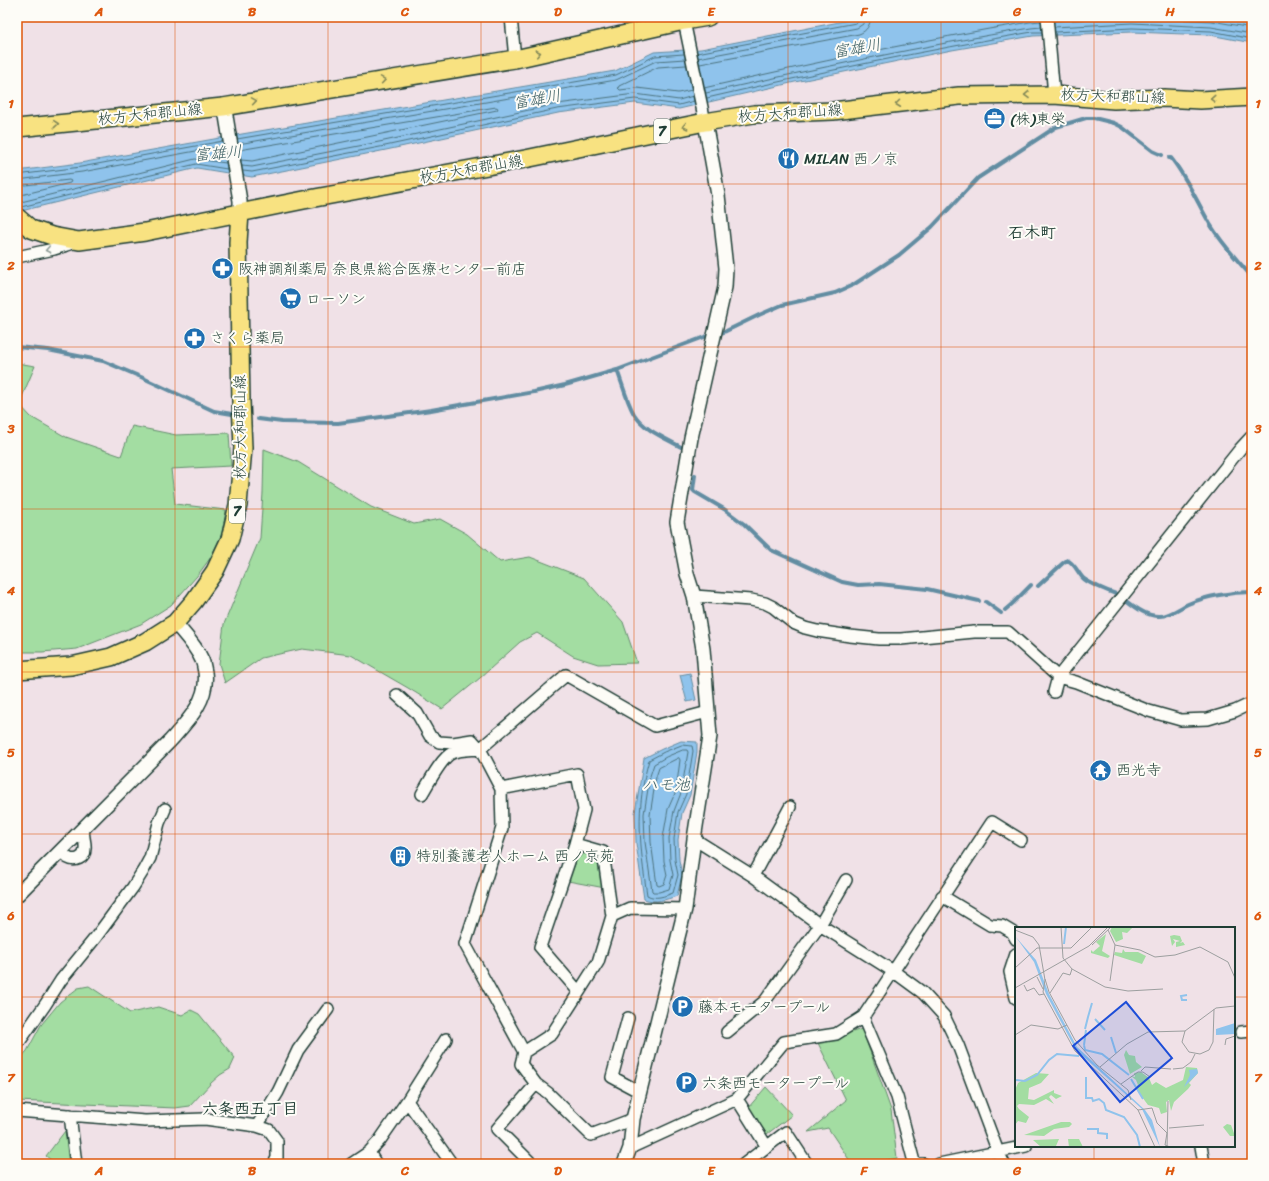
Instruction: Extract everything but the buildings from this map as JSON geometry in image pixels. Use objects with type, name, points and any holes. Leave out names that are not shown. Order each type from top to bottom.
[{"type":"main road","name":"枚方大和郡山線","points":[[17,128],[224,111],[515,59],[708,17]]},
{"type":"main road","name":"枚方大和郡山線","points":[[17,218],[30,230],[79,242],[145,232],[240,207],[342,192],[525,159],[703,116],[833,111],[959,96],[1054,95],[1114,100],[1164,98],[1200,100],[1252,97]]},
{"type":"main road","name":"枚方大和郡山線","points":[[17,670],[71,666],[110,657],[145,642],[175,623],[194,601],[215,571],[230,539],[238,505],[243,448],[238,242],[240,207]]},
{"type":"street","points":[[511,17],[515,59]]},
{"type":"street","points":[[1047,17],[1054,95]]},
{"type":"street","points":[[624,1164],[630,1148],[633,1119],[685,909],[710,736],[703,649],[694,596],[687,574],[677,522],[691,438],[725,287],[726,268],[718,195],[684,21]]},
{"type":"street","points":[[224,111],[240,207]]},
{"type":"street","points":[[17,257],[79,242]]},
{"type":"street","points":[[1054,692],[1058,677],[1240,448],[1252,436]]},
{"type":"street","points":[[694,596],[751,600],[765,603],[793,623],[805,628],[850,636],[879,639],[974,632],[1008,632],[1058,677],[1076,682],[1149,710],[1181,720],[1208,719],[1235,711],[1252,703]]},
{"type":"street","points":[[17,895],[170,741],[191,717],[202,696],[206,679],[203,661],[195,647],[175,623]]},
{"type":"street","points":[[422,794],[441,764],[450,754],[458,751],[480,749],[566,675],[655,726],[708,712]]},
{"type":"street","points":[[397,695],[417,713],[430,736],[439,742],[453,743],[472,740],[480,749],[501,789],[502,828],[465,944],[524,1052],[521,1064],[536,1084],[548,1093],[591,1135],[633,1119]]},
{"type":"street","points":[[501,789],[577,774],[584,810],[575,844],[540,947],[579,992]]},
{"type":"street","points":[[753,876],[790,808]]},
{"type":"street","points":[[17,1045],[46,1005],[61,980],[96,937],[136,882],[150,858],[159,823],[165,809]]},
{"type":"street","points":[[630,1148],[737,1099],[784,1042],[836,1034],[863,1016],[992,822],[1021,840]]},
{"type":"street","points":[[60,852],[69,858],[74,859],[84,855],[84,827]]},
{"type":"street","points":[[694,839],[753,876],[820,925],[893,971],[923,993],[944,1016],[958,1046],[998,1152],[1004,1164]]},
{"type":"street","points":[[524,1052],[552,1034],[598,962],[612,916],[603,852],[575,844]]},
{"type":"street","points":[[727,1032],[765,1001],[820,925],[846,880]]},
{"type":"street","points":[[942,896],[990,925],[1002,926],[1012,932],[1015,938]]},
{"type":"street","points":[[612,916],[630,908],[685,909]]},
{"type":"street","points":[[1015,957],[1010,972],[1015,994]]},
{"type":"street","points":[[257,1126],[278,1092],[298,1050],[328,1009]]},
{"type":"street","points":[[863,1016],[897,1097],[914,1162],[924,1164]]},
{"type":"street","points":[[628,1018],[612,1077],[640,1092]]},
{"type":"street","points":[[351,1164],[369,1152],[380,1140],[407,1101],[446,1039]]},
{"type":"street","points":[[532,1164],[497,1129],[536,1084]]},
{"type":"street","points":[[737,1099],[767,1147]]},
{"type":"street","points":[[407,1101],[452,1164]]},
{"type":"street","points":[[17,1111],[145,1121],[205,1119],[257,1126],[269,1130],[277,1140],[277,1158],[274,1164]]},
{"type":"street","points":[[70,1115],[76,1164]]},
{"type":"street","points":[[744,1164],[786,1132],[807,1164]]},
{"type":"street","points":[[939,1164],[1021,1147]]},
{"type":"street","points":[[1201,1147],[1204,1164]]},
{"type":"street","points":[[369,1152],[376,1164]]},
{"type":"green space","points":[[17,363],[35,366],[19,404],[31,417],[66,437],[121,456],[132,426],[176,435],[229,433],[231,466],[171,469],[175,504],[226,510],[222,534],[211,557],[197,576],[171,605],[141,624],[77,649],[42,652],[17,652]]},
{"type":"green space","points":[[264,449],[298,462],[371,507],[414,524],[440,519],[467,534],[500,562],[530,557],[584,578],[623,622],[637,663],[598,664],[573,656],[537,633],[520,642],[480,678],[442,709],[351,655],[302,649],[261,658],[225,683],[219,664],[224,624],[260,538]]},
{"type":"green space","points":[[585,853],[596,858],[605,888],[568,881],[577,859]]},
{"type":"green space","points":[[89,986],[130,1013],[158,1007],[182,1015],[191,1010],[199,1014],[235,1058],[230,1069],[211,1083],[190,1106],[175,1108],[17,1101],[17,1062],[27,1051],[41,1025],[60,1002],[78,988]]},
{"type":"green space","points":[[862,1029],[891,1110],[897,1158],[870,1164],[852,1164],[828,1128],[808,1132],[846,1100],[818,1043]]},
{"type":"green space","points":[[766,1087],[792,1115],[767,1134],[748,1108]]},
{"type":"green space","points":[[65,1131],[69,1164],[56,1164],[46,1156]]},
{"type":"water","name":"富雄川","points":[[865,17],[1252,17],[1252,43],[1210,35],[1132,32],[1033,36],[952,50],[795,82],[679,109],[635,103],[558,113],[252,177],[197,168],[17,212],[17,171],[80,163],[615,71],[654,52],[701,49]]},
{"type":"water","points":[[690,673],[696,700],[687,702],[680,675]]},
{"type":"water","name":"ハモ池","points":[[681,741],[697,742],[697,752],[690,795],[682,813],[678,840],[679,860],[682,875],[677,896],[653,901],[644,899],[636,843],[635,813],[644,758]]},
{"type":"waterway","points":[[258,419],[282,422],[338,423],[431,410],[534,392],[617,370],[707,336],[724,332],[782,305],[835,293],[853,285],[899,255],[932,227],[978,178],[1056,127],[1086,118],[1094,118],[1114,123],[1122,127],[1153,151],[1162,155]]},
{"type":"waterway","points":[[1169,158],[1171,158],[1192,190],[1210,224],[1230,252],[1252,277]]},
{"type":"waterway","points":[[17,347],[48,350],[103,361],[214,411],[232,414]]},
{"type":"waterway","points":[[617,370],[629,404],[638,420],[655,433],[681,447]]},
{"type":"waterway","points":[[695,475],[693,490],[695,492],[724,509],[744,524],[771,550],[842,582],[858,585],[879,584],[927,589],[979,601]]},
{"type":"waterway","points":[[1038,586],[1067,560],[1070,561],[1084,579],[1116,594]]},
{"type":"waterway","points":[[1005,610],[1031,585]]},
{"type":"waterway","points":[[1127,601],[1147,614],[1164,616],[1188,604],[1203,599],[1228,594],[1252,592]]},
{"type":"waterway","points":[[986,602],[1001,613]]},
{"type":"place","name":"(株)東栄","points":[[994,119]]},
{"type":"place","name":"MILAN 西ノ京","points":[[788,159]]},
{"type":"place","name":"阪神調剤薬局 奈良県総合医療センター前店","points":[[222,269]]},
{"type":"place","name":"ローソン","points":[[291,299]]},
{"type":"place","name":"さくら薬局","points":[[195,338]]},
{"type":"place","name":"西光寺","points":[[1101,770]]},
{"type":"place","name":"特別養護老人ホーム 西ノ京苑","points":[[401,856]]},
{"type":"place","name":"藤本モータープール","points":[[682,1007]]},
{"type":"place","name":"六条西モータープール","points":[[687,1083]]},
{"type":"district","name":"石木町","points":[[1032,232]]},
{"type":"district","name":"六条西五丁目","points":[[250,1108]]}]
